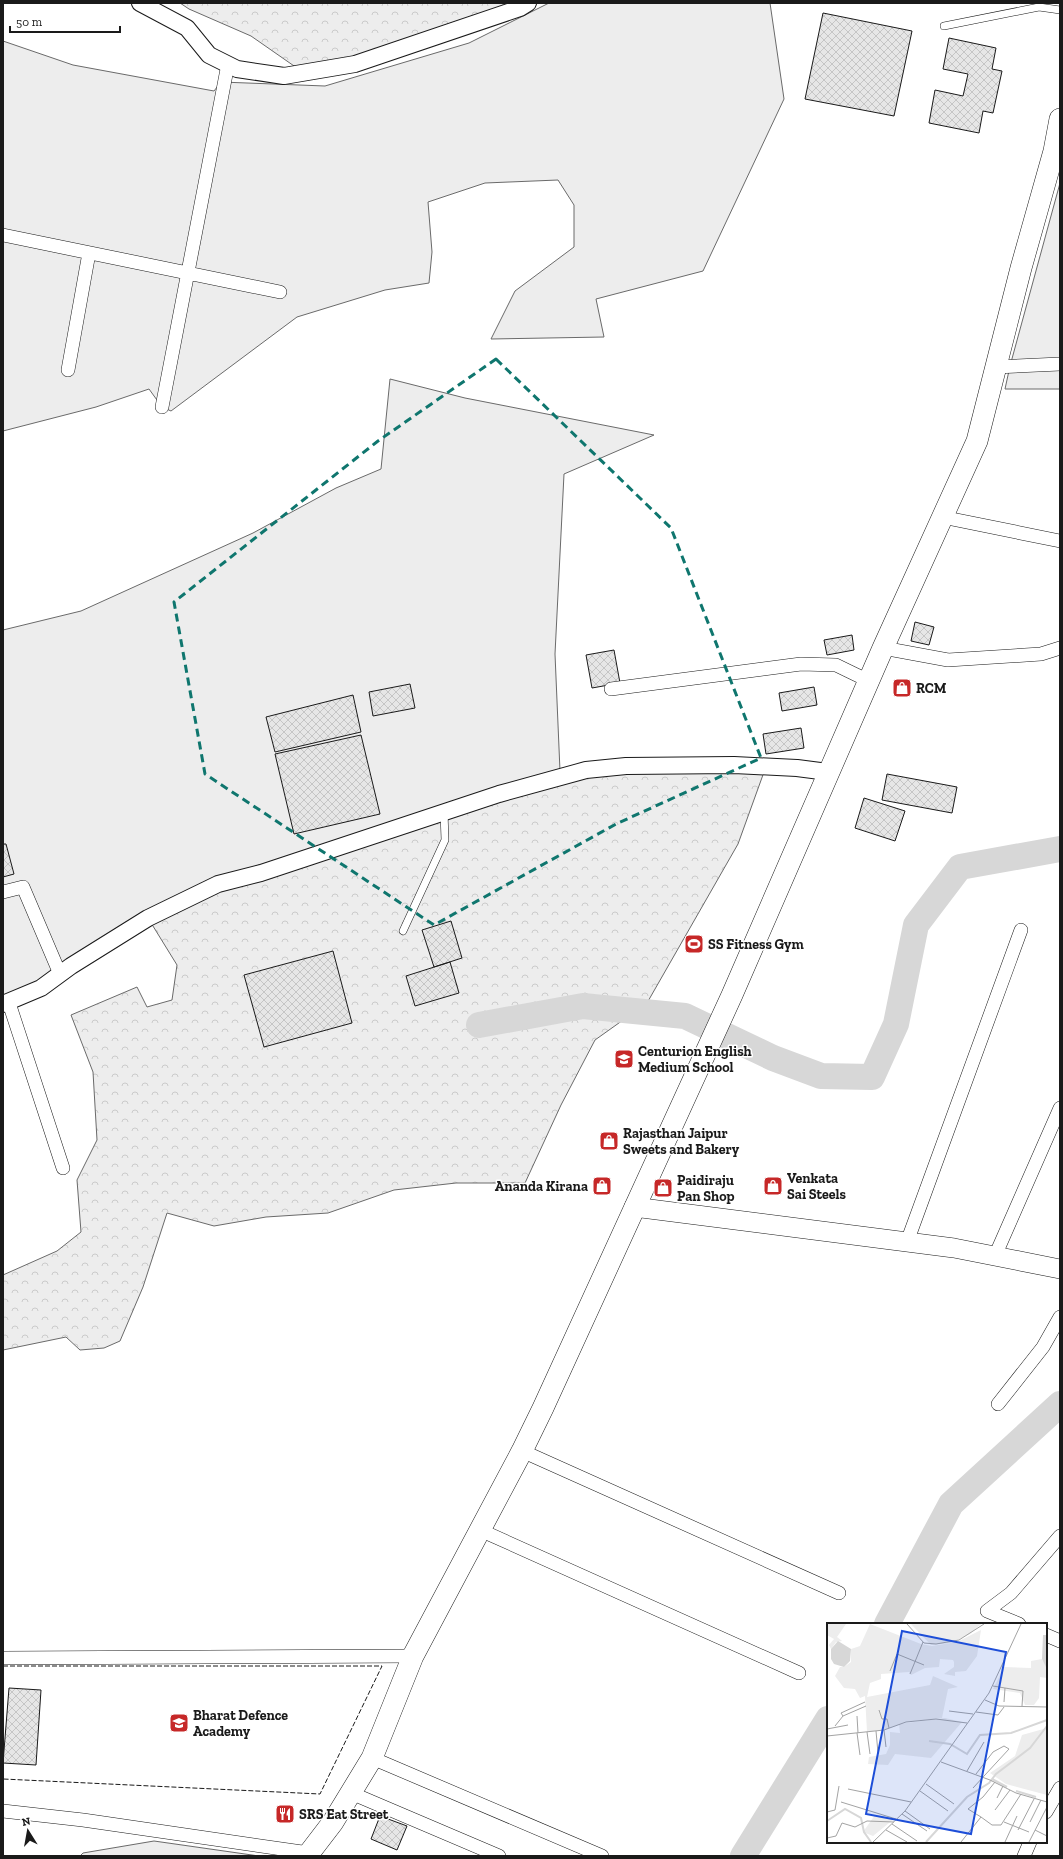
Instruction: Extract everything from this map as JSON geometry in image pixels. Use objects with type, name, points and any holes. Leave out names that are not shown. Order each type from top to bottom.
[{"type":"main road","points":[[308,1855],[334,1822],[372,1758],[413,1656],[522,1451],[707,1046],[732,995],[828,772],[976,441],[1054,151],[1060,119]]},
{"type":"main road","points":[[634,1207],[954,1248],[1060,1269]]},
{"type":"street","points":[[140,3],[187,28],[209,55],[237,69],[284,76],[355,64],[520,8],[528,3]]},
{"type":"street","points":[[162,407],[228,64]]},
{"type":"street","points":[[3,235],[280,292]]},
{"type":"street","points":[[68,370],[89,253]]},
{"type":"street","points":[[995,368],[1060,364]]},
{"type":"street","points":[[942,517],[1060,541]]},
{"type":"street","points":[[883,648],[948,660],[1041,654],[1060,648]]},
{"type":"street","points":[[611,689],[801,664],[836,665],[869,681]]},
{"type":"street","points":[[63,1168],[6,1004],[41,988],[60,974],[148,918],[218,884],[261,873],[444,812],[586,770],[626,766],[734,765],[797,768],[828,772]]},
{"type":"street","points":[[3,892],[23,887],[60,974]]},
{"type":"street","points":[[907,1242],[1021,930]]},
{"type":"street","points":[[995,1256],[1060,1108]]},
{"type":"street","points":[[998,1404],[1043,1347],[1060,1317]]},
{"type":"street","points":[[522,1451],[839,1593]]},
{"type":"street","points":[[480,1530],[798,1673]]},
{"type":"street","points":[[1017,1623],[987,1611],[1011,1592],[1060,1536]]},
{"type":"street","points":[[1047,1635],[1060,1641]]},
{"type":"street","points":[[3,1658],[413,1656]]},
{"type":"street","points":[[372,1758],[602,1856]]},
{"type":"street","points":[[1047,1810],[1060,1788]]},
{"type":"street","points":[[351,1793],[499,1856]]},
{"type":"street","points":[[3,1812],[83,1820],[308,1855]]},
{"type":"street","points":[[1024,1856],[1030,1843]]},
{"type":"lane","points":[[944,26],[1039,7],[1060,10]]},
{"type":"lane","points":[[403,931],[445,840],[444,812]]},
{"type":"highlighted area","points":[[496,359],[671,528],[761,758],[616,824],[434,925],[205,774],[174,602],[378,441]]},
{"type":"green space","points":[[180,3],[522,3],[307,75],[251,36],[189,9]]},
{"type":"green space","points":[[549,3],[770,3],[784,99],[703,271],[596,299],[604,337],[491,339],[515,291],[574,247],[574,205],[558,180],[485,183],[428,202],[432,252],[429,283],[385,290],[297,317],[171,411],[162,407],[149,389],[96,407],[3,431],[3,41],[73,65],[214,91],[221,82],[325,86],[469,43]]},
{"type":"green space","points":[[1060,183],[1060,389],[1005,389],[1010,366]]},
{"type":"green space","points":[[390,379],[465,398],[654,435],[564,474],[555,654],[560,771],[218,884],[3,1004],[3,630],[81,611],[253,533],[336,488],[381,469]]},
{"type":"green space","points":[[586,770],[764,772],[738,844],[647,1003],[595,1040],[561,1105],[525,1183],[456,1183],[394,1190],[328,1213],[266,1217],[214,1226],[167,1213],[143,1287],[120,1341],[104,1348],[80,1350],[66,1337],[3,1350],[3,1275],[57,1251],[81,1232],[77,1180],[97,1140],[93,1072],[71,1015],[137,987],[147,1007],[172,1000],[177,965],[148,918],[189,897]]},
{"type":"green space","points":[[154,1841],[259,1856],[80,1856],[83,1853]]},
{"type":"building","points":[[823,13],[912,31],[894,116],[805,99]]},
{"type":"building","points":[[949,38],[996,48],[992,69],[1002,71],[993,113],[983,111],[979,133],[929,123],[935,90],[963,96],[968,74],[943,69]]},
{"type":"building","points":[[915,622],[934,627],[929,645],[911,641]]},
{"type":"building","points":[[852,635],[854,650],[827,655],[824,640]]},
{"type":"building","points":[[614,650],[620,683],[592,688],[586,655]]},
{"type":"building","points":[[410,684],[415,708],[373,716],[369,692]]},
{"type":"building","points":[[814,687],[817,705],[782,711],[779,693]]},
{"type":"building","points":[[353,695],[361,732],[275,752],[266,717]]},
{"type":"building","points":[[801,728],[804,748],[766,754],[763,734]]},
{"type":"building","points":[[361,735],[380,814],[294,834],[275,754]]},
{"type":"building","points":[[887,774],[957,787],[952,813],[882,800]]},
{"type":"building","points":[[864,798],[905,811],[895,841],[855,828]]},
{"type":"building","points":[[3,844],[6,844],[14,874],[3,877]]},
{"type":"building","points":[[451,921],[462,958],[434,967],[422,930]]},
{"type":"building","points":[[333,951],[352,1023],[264,1047],[244,975]]},
{"type":"building","points":[[450,962],[459,993],[415,1006],[406,976]]},
{"type":"building","points":[[9,1688],[41,1690],[36,1765],[3,1763]]},
{"type":"building","points":[[380,1816],[407,1826],[397,1850],[371,1839]]},
{"type":"waterway","points":[[479,1025],[583,1006],[685,1016],[773,1058],[821,1076],[872,1077],[896,1024],[916,925],[960,867],[1060,849]]},
{"type":"waterway","points":[[888,1623],[951,1504],[1060,1404]]},
{"type":"waterway","points":[[743,1856],[827,1721]]},
{"type":"fence","points":[[3,1666],[382,1666],[320,1794],[3,1779]]},
{"type":"place","name":"RCM","points":[[902,688]]},
{"type":"place","name":"SS Fitness Gym","points":[[694,944]]},
{"type":"place","name":"Centurion English Medium School","points":[[624,1059]]},
{"type":"place","name":"Rajasthan Jaipur Sweets and Bakery","points":[[609,1141]]},
{"type":"place","name":"Ananda Kirana","points":[[602,1186]]},
{"type":"place","name":"Venkata Sai Steels","points":[[773,1186]]},
{"type":"place","name":"Paidiraju Pan Shop","points":[[663,1188]]},
{"type":"place","name":"Bharat Defence Academy","points":[[179,1723]]},
{"type":"place","name":"SRS Eat Street","points":[[285,1814]]}]
